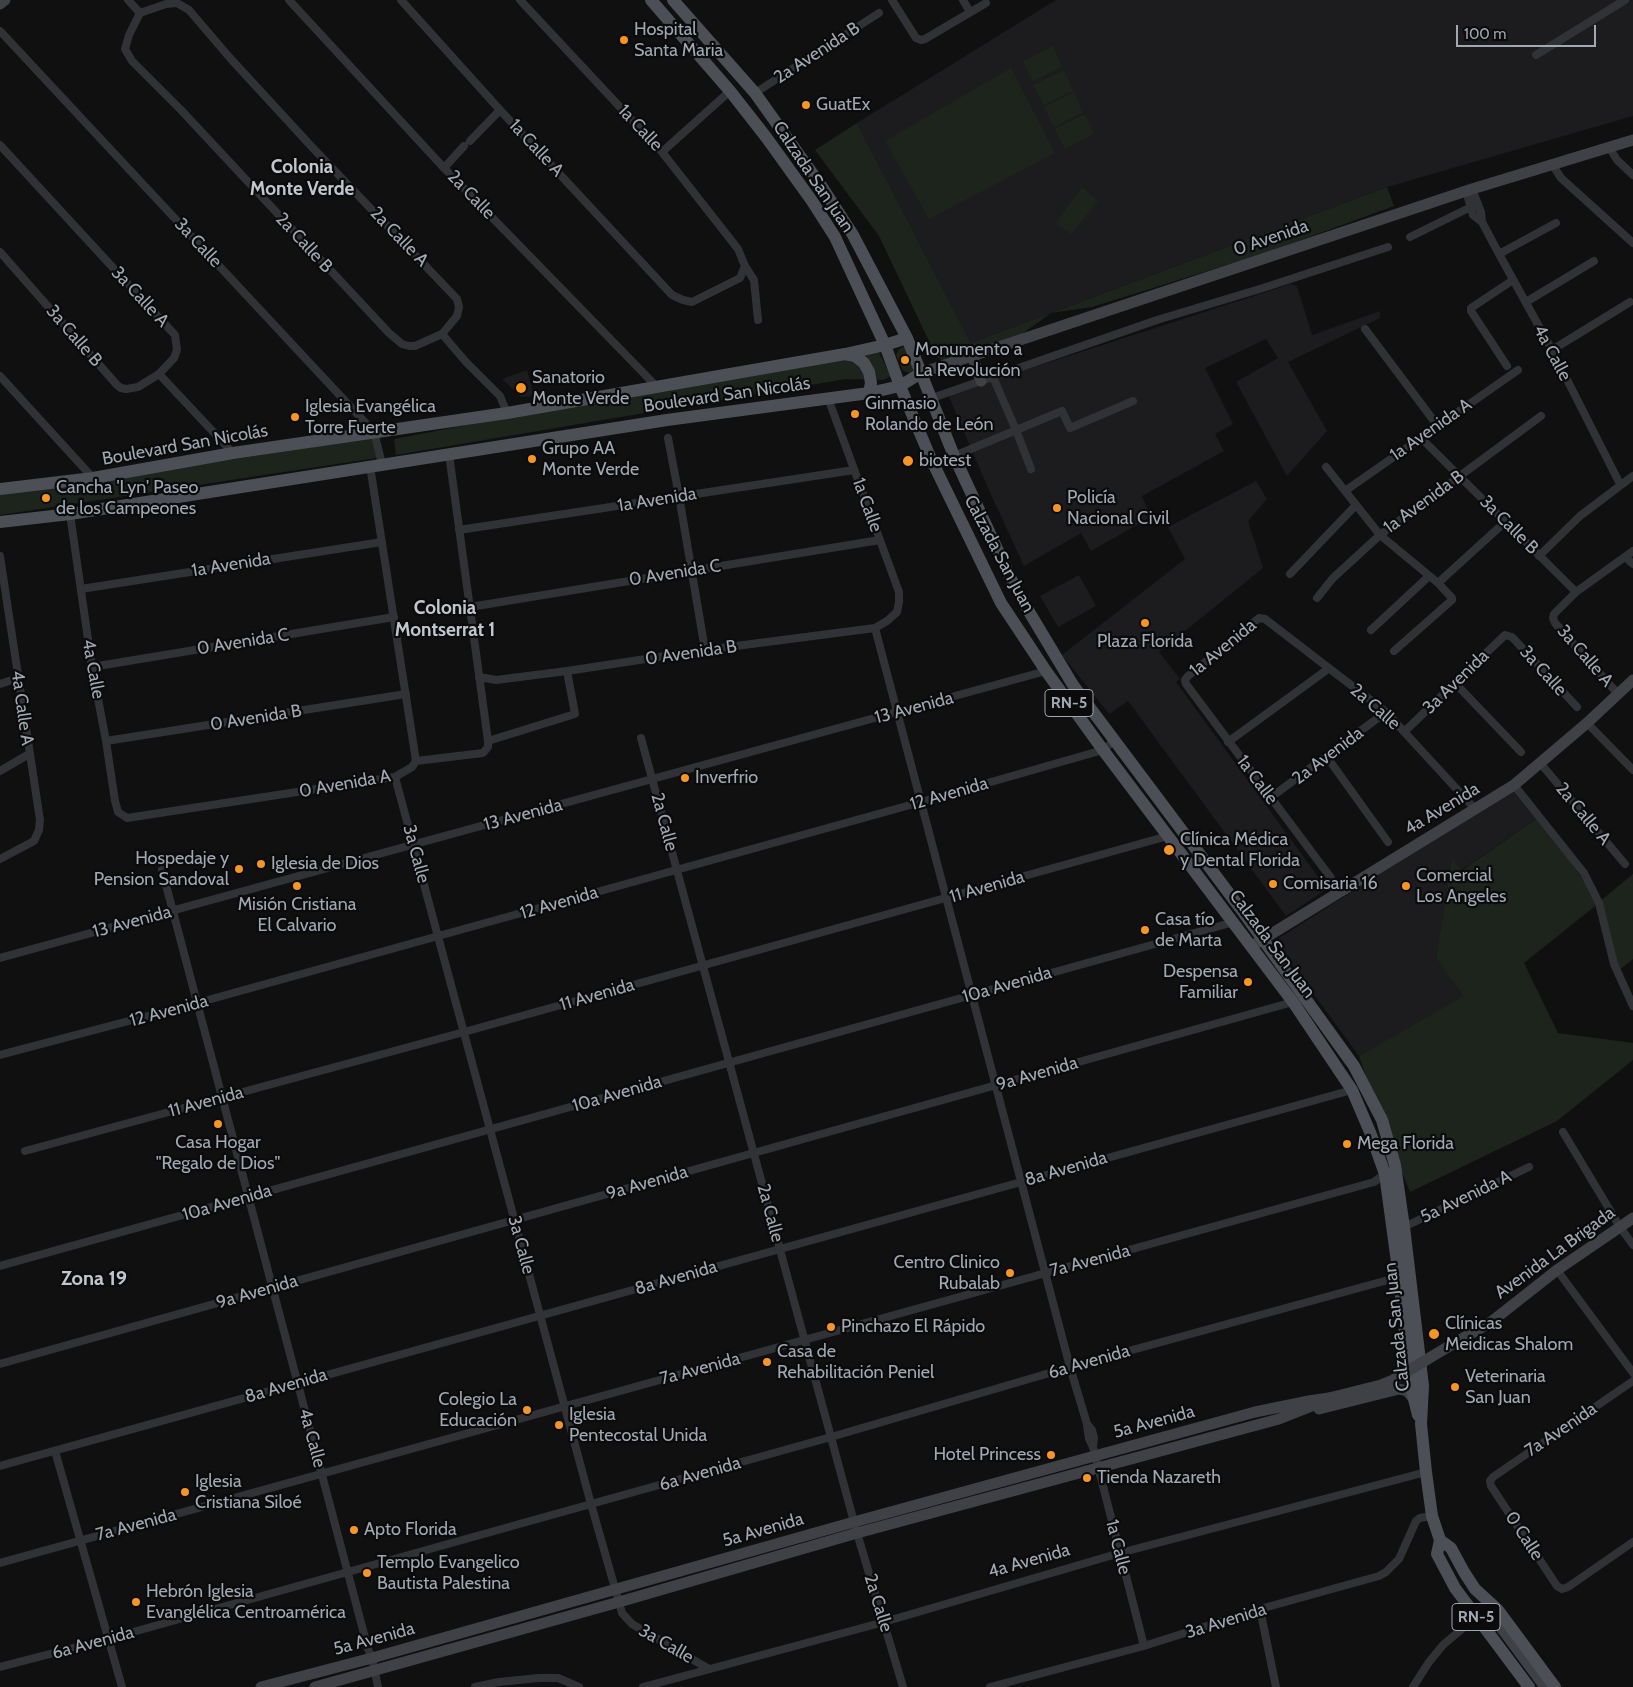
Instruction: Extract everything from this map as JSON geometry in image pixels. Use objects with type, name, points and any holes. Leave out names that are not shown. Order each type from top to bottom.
[{"type":"main road","points":[[0,4],[5,0]]},
{"type":"main road","name":"Calzada San Juan","points":[[651,0],[730,92],[806,193],[835,237],[885,345],[931,459],[1001,603],[1046,671],[1103,750],[1218,901],[1238,917]]},
{"type":"main road","name":"Calzada San Juan","points":[[673,0],[755,93],[822,187],[853,235],[907,338],[954,456],[1011,579],[1073,685],[1257,943],[1354,1066],[1382,1120],[1395,1165],[1404,1227],[1423,1386],[1421,1424],[1432,1516],[1440,1540],[1438,1554],[1444,1569],[1476,1617],[1529,1687]]},
{"type":"main road","name":"0 Avenida","points":[[921,373],[1469,190],[1633,140]]},
{"type":"main road","name":"Boulevard San Nicolás","points":[[0,489],[93,478],[234,453],[507,413],[845,354],[907,338]]},
{"type":"main road","points":[[845,354],[856,356],[867,367],[870,372],[871,383],[869,393]]},
{"type":"main road","points":[[972,356],[981,381]]},
{"type":"main road","name":"Boulevard San Nicolás","points":[[0,522],[70,514],[667,420],[869,393],[900,386],[921,373]]},
{"type":"main road","points":[[1001,603],[1014,611],[1025,629],[1036,640],[1047,642]]},
{"type":"main road","name":"4a Avenida","points":[[1257,943],[1514,785],[1541,764],[1633,680]]},
{"type":"main road","name":"Calzada San Juan","points":[[1257,943],[1293,1002],[1352,1090],[1385,1174],[1413,1398],[1421,1424]]},
{"type":"main road","name":"Avenida La Brigada","points":[[1446,1348],[1491,1322],[1557,1270],[1633,1218]]},
{"type":"main road","name":"5a Avenida","points":[[1276,1407],[1326,1399],[1381,1385],[1402,1376],[1446,1348]]},
{"type":"main road","name":"5a Avenida","points":[[315,1687],[619,1602],[1094,1451],[1373,1384],[1398,1373],[1408,1362]]},
{"type":"main road","name":"5a Avenida","points":[[260,1687],[372,1658],[615,1590],[856,1528],[1099,1469],[1279,1419],[1399,1389],[1407,1391],[1413,1398]]},
{"type":"main road","name":"5a Avenida","points":[[1279,1419],[1326,1399]]},
{"type":"main road","name":"Calzada San Juan","points":[[1440,1540],[1452,1548],[1464,1572],[1476,1589],[1498,1610],[1555,1687]]},
{"type":"main road","points":[[1486,1600],[1491,1614],[1544,1685]]},
{"type":"street","points":[[128,0],[140,14]]},
{"type":"street","name":"2a Calle","points":[[289,0],[444,168],[657,387]]},
{"type":"street","name":"1a Calle A","points":[[400,0],[672,295],[692,302],[740,278],[745,266]]},
{"type":"street","name":"1a Calle","points":[[520,0],[662,152],[738,249],[745,266],[754,280],[758,320]]},
{"type":"street","points":[[892,0],[916,38],[921,40],[986,3]]},
{"type":"street","points":[[963,0],[970,12]]},
{"type":"street","points":[[1536,55],[1625,0]]},
{"type":"street","name":"2a Calle A","points":[[140,14],[166,4],[177,3],[189,10],[230,58],[457,299],[459,307],[457,316],[442,334]]},
{"type":"street","name":"2a Avenida B","points":[[755,93],[879,13]]},
{"type":"street","name":"2a Calle B","points":[[140,14],[129,35],[125,49],[132,61],[181,110],[389,333],[402,344],[409,346],[415,346],[442,334]]},
{"type":"street","name":"3a Calle","points":[[0,31],[374,432],[382,542],[416,761]]},
{"type":"street","points":[[662,152],[730,92]]},
{"type":"street","points":[[444,168],[500,110]]},
{"type":"street","name":"3a Calle A","points":[[0,145],[175,335],[176,355],[172,362],[159,374]]},
{"type":"street","points":[[1609,147],[1617,160],[1633,175]]},
{"type":"street","points":[[1552,164],[1561,178],[1633,243]]},
{"type":"street","name":"4a Calle","points":[[1469,190],[1474,206],[1481,212],[1482,222],[1552,350],[1620,484]]},
{"type":"street","points":[[1410,237],[1474,206]]},
{"type":"street","points":[[1499,254],[1556,223]]},
{"type":"street","points":[[932,398],[1157,320],[1388,247]]},
{"type":"street","name":"3a Calle B","points":[[0,252],[117,385],[126,389],[138,387],[159,374]]},
{"type":"street","points":[[1526,302],[1594,262]]},
{"type":"street","points":[[1507,366],[1471,311],[1471,308],[1514,280]]},
{"type":"street","points":[[1552,350],[1630,302]]},
{"type":"street","points":[[1365,329],[1437,425]]},
{"type":"street","points":[[442,334],[466,362],[500,396],[507,413]]},
{"type":"street","name":"1a Avenida A","points":[[1344,491],[1518,370]]},
{"type":"street","points":[[159,374],[234,453]]},
{"type":"street","points":[[0,376],[93,478]]},
{"type":"street","points":[[992,377],[1031,469]]},
{"type":"street","name":"1a Calle","points":[[828,398],[899,592],[897,612]]},
{"type":"street","points":[[954,456],[1062,411],[1070,428],[1133,401]]},
{"type":"street","name":"1a Avenida B","points":[[1317,598],[1333,578],[1380,535],[1541,416]]},
{"type":"street","points":[[668,438],[705,650]]},
{"type":"street","name":"3a Calle B","points":[[1421,438],[1576,592]]},
{"type":"street","points":[[416,761],[483,753],[488,747],[449,454]]},
{"type":"street","points":[[1326,467],[1380,535],[1428,577],[1438,583],[1452,598],[1394,651]]},
{"type":"street","name":"1a Avenida","points":[[459,530],[854,470]]},
{"type":"street","points":[[1539,556],[1580,516],[1633,476]]},
{"type":"street","points":[[1290,574],[1356,505]]},
{"type":"street","name":"4a Calle","points":[[70,514],[92,668],[115,802],[118,812],[127,818]]},
{"type":"street","points":[[1438,583],[1505,522]]},
{"type":"street","name":"0 Avenida C","points":[[470,606],[880,540]]},
{"type":"street","name":"1a Avenida","points":[[80,589],[382,542]]},
{"type":"street","points":[[1576,592],[1633,551]]},
{"type":"street","name":"4a Calle A","points":[[0,556],[3,600],[18,678],[40,820],[39,830],[34,841],[0,859]]},
{"type":"street","points":[[1625,557],[1633,564]]},
{"type":"street","points":[[1371,630],[1428,577]]},
{"type":"street","name":"3a Calle A","points":[[1576,592],[1554,614],[1555,623],[1618,694]]},
{"type":"street","name":"0 Avenida B","points":[[479,677],[496,680],[875,628],[897,612]]},
{"type":"street","name":"0 Avenida C","points":[[92,668],[394,617]]},
{"type":"street","name":"1a Avenida","points":[[1185,680],[1259,618],[1262,618]]},
{"type":"street","name":"2a Calle","points":[[1262,618],[1386,712],[1475,809]]},
{"type":"street","name":"1a Calle","points":[[875,628],[1070,1367],[1087,1424],[1092,1430],[1094,1451],[1144,1646]]},
{"type":"street","name":"3a Avenida","points":[[1404,732],[1505,635],[1509,635]]},
{"type":"street","name":"3a Calle","points":[[1509,635],[1577,707]]},
{"type":"street","points":[[1228,742],[1328,669]]},
{"type":"street","points":[[488,741],[575,714],[567,671]]},
{"type":"street","name":"13 Avenida","points":[[0,958],[1046,671]]},
{"type":"street","points":[[0,684],[18,678]]},
{"type":"street","name":"1a Calle","points":[[1185,680],[1228,742],[1332,878]]},
{"type":"street","points":[[1455,683],[1521,752]]},
{"type":"street","name":"0 Avenida B","points":[[106,741],[406,694]]},
{"type":"street","name":"2a Avenida","points":[[1270,798],[1386,712]]},
{"type":"street","points":[[1587,723],[1633,770]]},
{"type":"street","name":"2a Calle","points":[[641,738],[856,1528],[903,1687]]},
{"type":"street","name":"12 Avenida","points":[[0,1055],[197,1003],[920,802],[1103,750],[1114,741]]},
{"type":"street","points":[[0,771],[29,754]]},
{"type":"street","points":[[1327,757],[1388,842]]},
{"type":"street","name":"0 Avenida A","points":[[127,818],[395,777],[412,767],[416,761]]},
{"type":"street","name":"2a Calle A","points":[[1541,764],[1625,864]]},
{"type":"street","name":"3a Calle","points":[[395,777],[564,1406],[622,1613],[632,1624],[709,1668]]},
{"type":"street","points":[[1514,785],[1584,873],[1599,902],[1614,964],[1633,1006]]},
{"type":"street","name":"11 Avenida","points":[[25,1151],[464,1032],[1168,836]]},
{"type":"street","name":"4a Calle","points":[[162,870],[372,1658],[378,1687]]},
{"type":"street","name":"10a Avenida","points":[[0,1266],[972,995],[1238,917]]},
{"type":"street","name":"9a Avenida","points":[[0,1364],[1293,1002]]},
{"type":"street","name":"8a Avenida","points":[[0,1466],[1352,1090]]},
{"type":"street","points":[[1563,1132],[1620,1227],[1633,1245]]},
{"type":"street","name":"7a Avenida","points":[[0,1563],[1374,1182],[1395,1165]]},
{"type":"street","name":"5a Avenida A","points":[[1404,1227],[1529,1166]]},
{"type":"street","points":[[1557,1270],[1633,1374]]},
{"type":"street","name":"6a Avenida","points":[[0,1667],[108,1639],[831,1437],[1070,1367],[1398,1278]]},
{"type":"street","name":"7a Avenida","points":[[1490,1481],[1493,1477],[1633,1381]]},
{"type":"street","points":[[55,1450],[122,1687]]},
{"type":"street","name":"4a Avenida","points":[[643,1687],[884,1622],[1120,1553],[1426,1472]]},
{"type":"street","name":"0 Calle","points":[[1490,1481],[1491,1486],[1557,1586],[1562,1589],[1568,1587],[1633,1542]]},
{"type":"street","name":"3a Avenida","points":[[990,1687],[1144,1646],[1260,1609],[1379,1576],[1399,1559],[1416,1521],[1420,1518],[1432,1516]]},
{"type":"street","points":[[1260,1609],[1276,1687]]},
{"type":"street","points":[[1413,1687],[1440,1649],[1476,1617]]},
{"type":"street","points":[[475,1687],[499,1682],[558,1678],[579,1687]]},
{"type":"shaded area","points":[[1056,0],[1633,0],[1633,116],[1387,187],[971,343],[857,123]]},
{"type":"shaded area","points":[[1053,46],[1062,67],[1033,81],[1023,61]]},
{"type":"shaded area","points":[[1011,68],[1055,153],[929,219],[885,141]]},
{"type":"shaded area","points":[[1064,70],[1073,91],[1044,105],[1033,85]]},
{"type":"shaded area","points":[[1074,92],[1083,112],[1054,127],[1044,107]]},
{"type":"shaded area","points":[[1085,114],[1094,134],[1065,149],[1055,129]]},
{"type":"shaded area","points":[[857,123],[971,343],[1051,313],[1022,334],[949,360],[942,360],[936,356],[879,236],[815,150]]},
{"type":"shaded area","points":[[1082,187],[1098,201],[1071,234],[1056,222]]},
{"type":"shaded area","points":[[1387,187],[1394,206],[1265,253],[1092,307],[1051,313]]},
{"type":"shaded area","points":[[1291,284],[1297,286],[1312,335],[1380,311],[1380,318],[1288,362],[1327,431],[1287,476],[1236,382],[1278,358],[1266,339],[1205,368],[1233,424],[1215,434],[1224,451],[1142,496],[1151,517],[1091,551],[1081,533],[1024,566],[949,397],[951,394]]},
{"type":"shaded area","points":[[876,347],[891,376],[884,380],[846,379],[396,455],[394,439]]},
{"type":"shaded area","points":[[903,347],[914,371],[910,373],[903,371],[896,355],[899,349]]},
{"type":"shaded area","name":"Sanatorio Monte Verde","points":[[527,370],[534,396],[521,397],[502,379]]},
{"type":"shaded area","points":[[379,437],[383,457],[0,515],[0,495]]},
{"type":"shaded area","points":[[1256,481],[1267,499],[1248,521],[1263,568],[1159,652],[1180,679],[1176,682],[1327,889],[1286,916],[1128,701],[1109,714],[1062,655],[1185,559],[1168,527]]},
{"type":"shaded area","points":[[1079,575],[1096,606],[1058,627],[1040,596]]},
{"type":"shaded area","points":[[1519,786],[1539,817],[1460,871],[1452,859],[1436,958],[1465,996],[1359,1056],[1279,947],[1279,938]]},
{"type":"shaded area","points":[[1539,817],[1599,902],[1633,874],[1633,959],[1617,972],[1599,903],[1524,963],[1558,1033],[1633,1043],[1633,1060],[1557,1121],[1410,1192],[1385,1131],[1359,1056],[1464,996],[1436,958],[1452,858],[1461,871]]},
{"type":"place","name":"Hospital Santa Maria","points":[[624,40]]},
{"type":"place","name":"GuatEx","points":[[806,105]]},
{"type":"place","name":"Monumento a La Revolución","points":[[905,360]]},
{"type":"place","name":"Sanatorio Monte Verde","points":[[521,388]]},
{"type":"place","name":"Ginmasio Rolando de León","points":[[855,414]]},
{"type":"place","name":"Iglesia Evangélica Torre Fuerte","points":[[295,417]]},
{"type":"place","name":"Grupo AA Monte Verde","points":[[532,459]]},
{"type":"place","name":"biotest","points":[[908,461]]},
{"type":"place","name":"Cancha 'Lyn' Paseo de los Campeones","points":[[46,498]]},
{"type":"place","name":"Policía Nacional Civil","points":[[1057,508]]},
{"type":"place","name":"Plaza Florida","points":[[1145,623]]},
{"type":"place","name":"Inverfrio","points":[[685,778]]},
{"type":"place","name":"Clínica Médica y Dental Florida","points":[[1169,850]]},
{"type":"place","name":"Iglesia de Dios","points":[[261,864]]},
{"type":"place","name":"Hospedaje y Pension Sandoval","points":[[239,869]]},
{"type":"place","name":"Comisaria 16","points":[[1273,884]]},
{"type":"place","name":"Misión Cristiana El Calvario","points":[[297,886]]},
{"type":"place","name":"Comercial Los Angeles","points":[[1406,886]]},
{"type":"place","name":"Casa tío de Marta","points":[[1145,930]]},
{"type":"place","name":"Despensa Familiar","points":[[1248,982]]},
{"type":"place","name":"Casa Hogar \"Regalo de Dios\"","points":[[218,1124]]},
{"type":"place","name":"Mega Florida","points":[[1347,1144]]},
{"type":"place","name":"Centro Clinico Rubalab","points":[[1010,1273]]},
{"type":"place","name":"Pinchazo El Rápido","points":[[831,1327]]},
{"type":"place","name":"Clínicas Meidicas Shalom","points":[[1434,1334]]},
{"type":"place","name":"Casa de Rehabilitación Peniel","points":[[767,1362]]},
{"type":"place","name":"Veterinaria San Juan","points":[[1455,1387]]},
{"type":"place","name":"Colegio La Educación","points":[[527,1410]]},
{"type":"place","name":"Iglesia Pentecostal Unida","points":[[559,1425]]},
{"type":"place","name":"Hotel Princess","points":[[1051,1455]]},
{"type":"place","name":"Tienda Nazareth","points":[[1087,1478]]},
{"type":"place","name":"Iglesia Cristiana Siloé","points":[[185,1492]]},
{"type":"place","name":"Apto Florida","points":[[354,1530]]},
{"type":"place","name":"Templo Evangelico Bautista Palestina","points":[[367,1573]]},
{"type":"place","name":"Hebrón Iglesia Evanglélica Centroamérica","points":[[136,1602]]},
{"type":"district","name":"Colonia Monte Verde","points":[[302,178]]},
{"type":"district","name":"Colonia Montserrat 1","points":[[445,619]]},
{"type":"district","name":"Zona 19","points":[[94,1279]]}]
